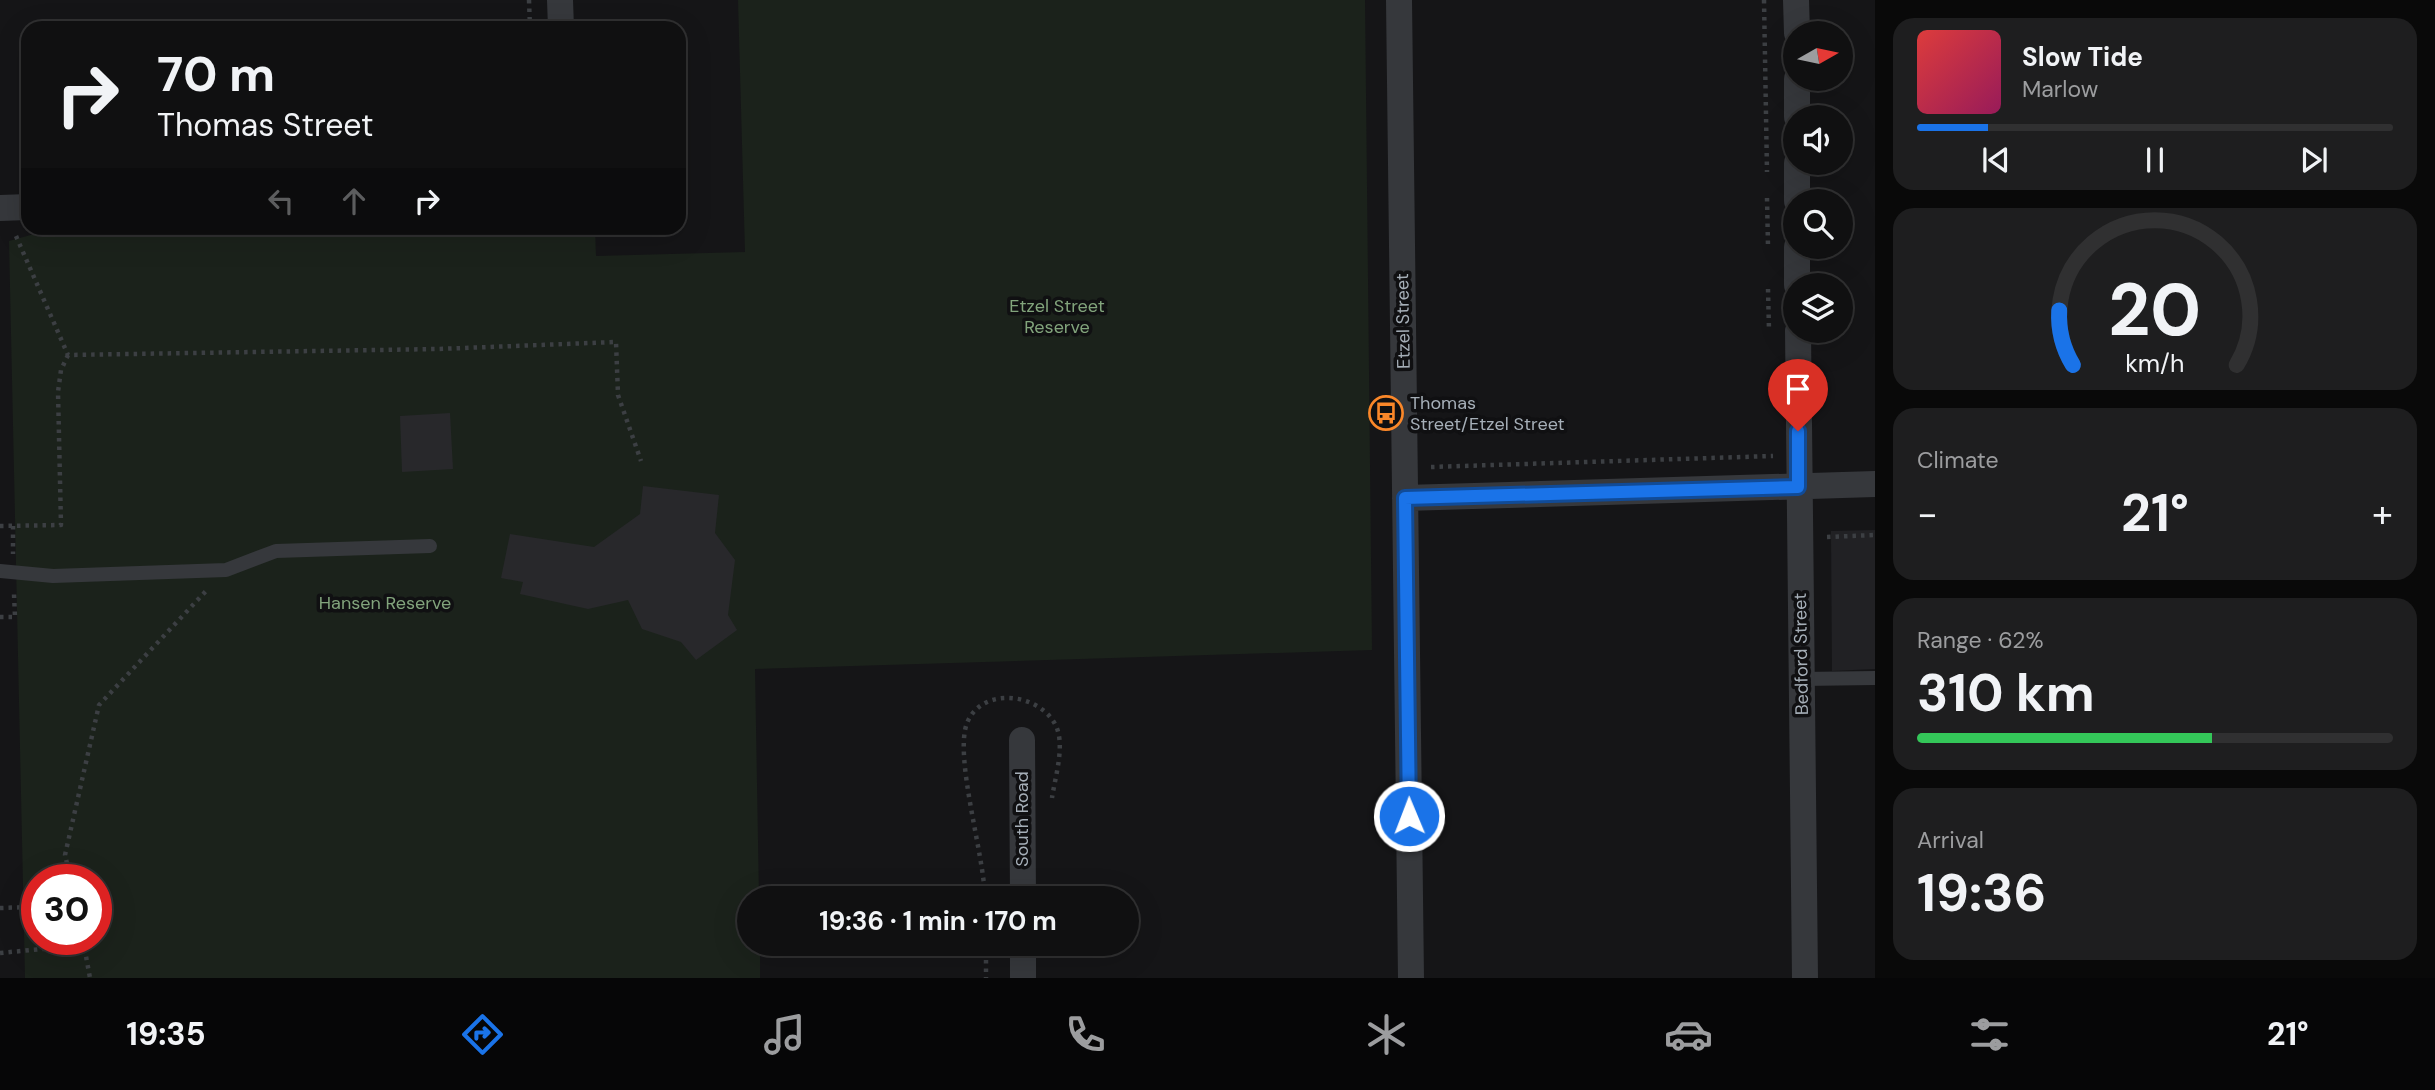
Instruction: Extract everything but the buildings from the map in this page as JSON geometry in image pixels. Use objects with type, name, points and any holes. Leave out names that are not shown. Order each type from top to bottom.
[{"type":"street","points":[[560,0],[561,21]]},
{"type":"street","name":"Etzel Street","points":[[1399,0],[1411,978]]},
{"type":"street","points":[[1797,0],[1797,21]]},
{"type":"street","points":[[0,208],[21,218]]},
{"type":"street","name":"Bedford Street","points":[[1798,343],[1805,978]]},
{"type":"street","points":[[1405,498],[1875,484]]},
{"type":"street","name":"South Road","points":[[1022,740],[1023,886]]},
{"type":"street","points":[[1023,956],[1023,978]]},
{"type":"lane","points":[[0,571],[53,576],[226,570],[276,551],[429,546]]},
{"type":"lane","points":[[1802,680],[1875,678]]},
{"type":"path","points":[[529,0],[530,21]]},
{"type":"path","points":[[0,526],[61,525],[58,392],[61,370],[68,355],[15,236],[21,232]]},
{"type":"path","points":[[68,355],[424,349],[616,342],[618,395],[641,461]]},
{"type":"path","points":[[1431,467],[1798,456]]},
{"type":"path","points":[[1826,537],[1875,535]]},
{"type":"path","points":[[67,864],[65,855],[99,705],[226,570]]},
{"type":"path","points":[[985,875],[985,886]]},
{"type":"path","points":[[0,908],[21,907]]},
{"type":"path","points":[[0,953],[21,950]]},
{"type":"path","points":[[86,955],[90,978]]},
{"type":"path","points":[[986,956],[986,978]]},
{"type":"shaded area","points":[[1875,530],[1875,669],[1832,671],[1831,531]]},
{"type":"green space","points":[[738,0],[1365,0],[1372,650],[755,669],[759,886],[737,886],[737,956],[760,956],[760,978],[25,978],[25,955],[112,955],[112,864],[23,864],[9,241],[31,235],[595,235],[596,256],[745,252]]},
{"type":"place","name":"Thomas Street/Etzel Street","points":[[1386,413]]},
{"type":"route","points":[[1409,816],[1405,498],[1798,487],[1798,431]]},
{"type":"park label","name":"Etzel Street Reserve","points":[[1057,316]]},
{"type":"park label","name":"Hansen Reserve","points":[[385,603]]}]
